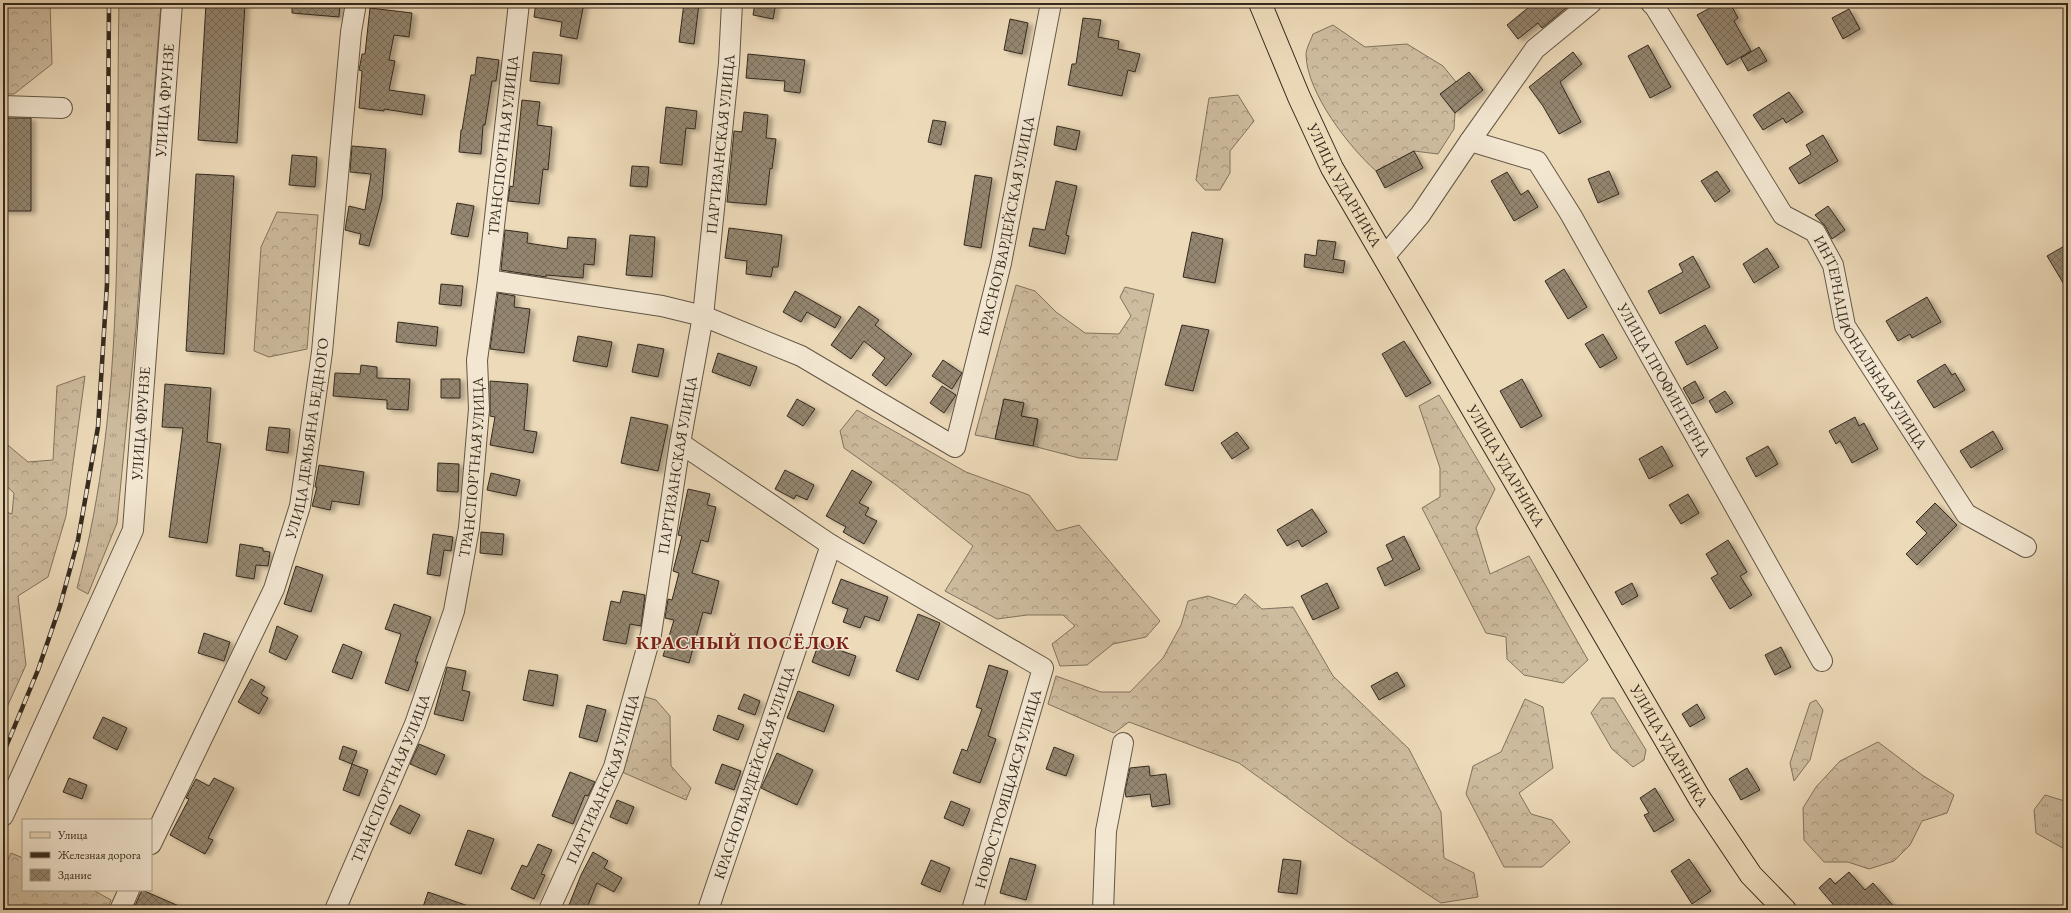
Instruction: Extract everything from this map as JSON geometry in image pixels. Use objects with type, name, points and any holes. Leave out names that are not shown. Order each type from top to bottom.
[{"type":"main road","name":"УЛИЦА УДАРНИКА","points":[[1260,3],[1299,97],[1332,168],[1700,799],[1751,875],[1785,910]]},
{"type":"street","name":"УЛИЦА ФРУНЗЕ","points":[[3,816],[133,530],[172,3]]},
{"type":"street","name":"УЛИЦА ДЕМЬЯНА БЕДНОГО","points":[[152,842],[274,589],[300,506],[322,352],[351,32],[356,3]]},
{"type":"street","name":"ТРАНСПОРТНАЯ УЛИЦА","points":[[335,910],[415,724],[454,611],[469,528],[479,410],[476,360],[488,280],[519,3]]},
{"type":"street","name":"ПАРТИЗАНСКАЯ УЛИЦА","points":[[549,910],[616,760],[651,634],[680,443],[703,316],[729,63],[732,3]]},
{"type":"street","name":"КРАСНОГВАРДЕЙСКАЯ УЛИЦА","points":[[703,316],[801,356],[955,447],[1001,263],[1051,3]]},
{"type":"street","points":[[1384,257],[1420,215],[1535,49],[1591,3]]},
{"type":"street","name":"ИНТЕРНАЦИОНАЛЬНАЯ УЛИЦА","points":[[1651,3],[1656,7],[1783,215],[1815,232],[1833,265],[1845,326],[1966,514],[2026,546]]},
{"type":"street","points":[[3,106],[62,108]]},
{"type":"street","name":"УЛИЦА ПРОФИНТЕРНА","points":[[1470,141],[1538,161],[1571,215],[1822,661]]},
{"type":"street","points":[[488,280],[662,306],[703,316]]},
{"type":"street","points":[[680,443],[831,545]]},
{"type":"street","name":"КРАСНОГВАРДЕЙСКАЯ УЛИЦА","points":[[708,910],[831,545]]},
{"type":"street","name":"НОВОСТРОЯЩАЯСЯ УЛИЦА","points":[[831,545],[1043,668],[972,910]]},
{"type":"street","points":[[1103,910],[1106,831],[1123,743]]},
{"type":"street","points":[[120,910],[129,891]]},
{"type":"green space","points":[[3,3],[50,3],[52,64],[14,94],[3,94]]},
{"type":"green space","points":[[119,3],[161,3],[136,328],[117,523],[88,594],[77,588],[93,517],[105,444],[112,371],[116,297]]},
{"type":"green space","points":[[1333,25],[1365,47],[1407,44],[1443,66],[1456,82],[1441,94],[1455,113],[1454,129],[1438,154],[1414,151],[1376,171],[1365,161],[1342,134],[1321,102],[1308,70],[1306,55],[1313,34]]},
{"type":"green space","points":[[1238,95],[1254,121],[1230,151],[1230,173],[1220,190],[1205,190],[1196,180],[1209,98]]},
{"type":"green space","points":[[277,212],[318,215],[307,349],[269,357],[254,351],[261,247]]},
{"type":"green space","points":[[1016,285],[1035,291],[1056,312],[1085,333],[1119,334],[1131,316],[1120,297],[1125,287],[1154,294],[1117,460],[1079,458],[1033,446],[1038,420],[1021,416],[1024,403],[1004,399],[995,439],[975,435]]},
{"type":"green space","points":[[85,376],[66,516],[48,577],[18,596],[26,665],[3,716],[3,511],[12,514],[14,493],[3,483],[3,441],[28,462],[53,460],[57,386]]},
{"type":"green space","points":[[1439,395],[1495,489],[1476,528],[1490,574],[1529,556],[1588,660],[1563,683],[1524,675],[1507,659],[1506,637],[1486,633],[1422,508],[1440,497],[1440,468],[1419,406]]},
{"type":"green space","points":[[857,410],[966,472],[1029,495],[1057,531],[1079,525],[1160,621],[1146,637],[1113,644],[1087,665],[1060,666],[1052,644],[1075,626],[1063,615],[1027,615],[997,619],[945,591],[973,546],[896,485],[844,448],[840,431]]},
{"type":"green space","points":[[1245,594],[1262,609],[1293,607],[1333,676],[1409,749],[1441,812],[1444,858],[1474,873],[1478,897],[1441,903],[1347,841],[1239,763],[1129,722],[1114,733],[1048,704],[1056,676],[1101,692],[1130,692],[1163,658],[1181,625],[1188,601],[1208,596],[1236,605]]},
{"type":"green space","points":[[639,695],[656,700],[670,716],[671,766],[691,788],[686,800],[622,772]]},
{"type":"green space","points":[[1602,698],[1614,698],[1646,750],[1644,760],[1633,767],[1612,749],[1591,713]]},
{"type":"green space","points":[[1525,699],[1543,707],[1553,768],[1519,793],[1531,814],[1552,820],[1570,842],[1542,867],[1504,867],[1466,794],[1473,766],[1501,752]]},
{"type":"green space","points":[[1816,700],[1823,710],[1810,760],[1794,781],[1790,763],[1810,703]]},
{"type":"green space","points":[[1878,742],[1922,775],[1954,795],[1947,813],[1922,821],[1910,845],[1894,861],[1869,869],[1848,862],[1824,862],[1804,840],[1803,808],[1816,787],[1840,761]]},
{"type":"green space","points":[[2045,795],[2068,802],[2068,851],[2036,833],[2034,810]]},
{"type":"green space","points":[[11,853],[22,858],[22,891],[95,891],[111,900],[107,910],[3,910],[3,870]]},
{"type":"building","points":[[206,3],[245,3],[237,143],[198,140]]},
{"type":"building","points":[[292,3],[340,3],[339,17],[292,13]]},
{"type":"building","points":[[536,3],[584,3],[577,39],[560,36],[562,22],[534,17]]},
{"type":"building","points":[[684,3],[699,4],[694,44],[679,42]]},
{"type":"building","points":[[755,3],[776,3],[773,19],[753,15]]},
{"type":"building","points":[[1534,3],[1572,3],[1542,28],[1538,23],[1518,39],[1507,25]]},
{"type":"building","points":[[1719,3],[1730,3],[1738,18],[1734,21],[1751,51],[1727,65],[1697,15]]},
{"type":"building","points":[[370,8],[412,13],[409,37],[394,35],[389,60],[395,61],[389,90],[425,95],[422,115],[384,109],[384,111],[359,108],[362,71],[359,70],[362,54],[365,54]]},
{"type":"building","points":[[1849,9],[1860,29],[1843,39],[1832,18]]},
{"type":"building","points":[[1083,18],[1101,20],[1098,37],[1119,41],[1118,49],[1140,54],[1135,72],[1128,70],[1122,96],[1068,85],[1072,64],[1076,64]]},
{"type":"building","points":[[1010,19],[1028,23],[1022,54],[1004,50]]},
{"type":"building","points":[[1648,45],[1671,87],[1650,98],[1628,56]]},
{"type":"building","points":[[1759,47],[1767,61],[1748,71],[1741,58]]},
{"type":"building","points":[[533,52],[562,55],[559,84],[530,81]]},
{"type":"building","points":[[1573,52],[1582,64],[1560,82],[1581,122],[1559,134],[1543,106],[1529,87]]},
{"type":"building","points":[[748,54],[805,60],[800,93],[784,91],[785,81],[746,78]]},
{"type":"building","points":[[477,57],[499,60],[496,81],[492,81],[485,125],[483,125],[481,154],[459,152],[461,130],[471,75],[475,75]]},
{"type":"building","points":[[1469,72],[1483,90],[1455,113],[1440,94]]},
{"type":"building","points":[[1789,92],[1803,112],[1786,123],[1783,118],[1763,130],[1753,115]]},
{"type":"building","points":[[522,100],[540,102],[537,125],[552,127],[548,170],[543,169],[539,204],[508,201],[510,186],[513,187]]},
{"type":"building","points":[[666,107],[697,111],[695,129],[686,128],[682,165],[660,163]]},
{"type":"building","points":[[744,112],[768,115],[766,138],[776,139],[772,169],[770,168],[766,205],[727,202],[734,131],[742,132]]},
{"type":"building","points":[[3,118],[31,118],[31,211],[3,211]]},
{"type":"building","points":[[933,120],[946,122],[941,145],[928,142]]},
{"type":"building","points":[[1057,126],[1080,131],[1076,150],[1054,145]]},
{"type":"building","points":[[1823,135],[1838,161],[1799,184],[1789,168],[1811,154],[1806,145]]},
{"type":"building","points":[[352,146],[386,149],[382,198],[369,246],[359,244],[361,234],[345,230],[349,206],[365,210],[371,174],[350,172]]},
{"type":"building","points":[[1414,151],[1423,168],[1385,188],[1376,171]]},
{"type":"building","points":[[292,155],[317,157],[315,187],[289,185]]},
{"type":"building","points":[[632,166],[649,167],[647,187],[630,186]]},
{"type":"building","points":[[1609,171],[1619,194],[1598,203],[1588,179]]},
{"type":"building","points":[[1717,171],[1730,191],[1715,202],[1701,181]]},
{"type":"building","points":[[1507,172],[1521,195],[1528,190],[1538,207],[1514,221],[1491,181]]},
{"type":"building","points":[[196,174],[234,176],[224,354],[186,351]]},
{"type":"building","points":[[975,175],[992,178],[981,248],[964,245]]},
{"type":"building","points":[[1056,181],[1077,186],[1066,235],[1069,236],[1065,254],[1029,246],[1033,228],[1045,230]]},
{"type":"building","points":[[457,203],[474,206],[468,237],[451,234]]},
{"type":"building","points":[[1828,206],[1845,230],[1832,239],[1825,226],[1815,215]]},
{"type":"building","points":[[729,228],[782,235],[778,267],[773,267],[771,277],[746,274],[747,261],[725,258]]},
{"type":"building","points":[[505,230],[528,233],[527,243],[567,249],[568,237],[596,239],[594,265],[584,264],[583,278],[546,275],[546,277],[501,270]]},
{"type":"building","points":[[1192,232],[1223,239],[1215,283],[1183,277]]},
{"type":"building","points":[[630,235],[655,237],[652,277],[626,275]]},
{"type":"building","points":[[1318,240],[1336,242],[1333,259],[1345,261],[1343,273],[1304,267],[1305,254],[1316,256]]},
{"type":"building","points":[[2068,244],[2068,291],[2047,256]]},
{"type":"building","points":[[1767,248],[1779,267],[1754,283],[1743,264]]},
{"type":"building","points":[[1693,256],[1710,287],[1660,314],[1648,291],[1683,272],[1679,264]]},
{"type":"building","points":[[1564,269],[1587,307],[1568,319],[1545,281]]},
{"type":"building","points":[[441,284],[463,286],[461,306],[439,304]]},
{"type":"building","points":[[795,291],[841,317],[835,328],[807,312],[801,322],[783,312]]},
{"type":"building","points":[[498,293],[515,296],[514,307],[530,309],[524,353],[490,349]]},
{"type":"building","points":[[1927,297],[1941,322],[1912,338],[1910,334],[1898,341],[1886,321]]},
{"type":"building","points":[[859,306],[879,320],[875,325],[912,354],[886,386],[872,375],[885,358],[864,341],[851,359],[831,345]]},
{"type":"building","points":[[398,322],[438,327],[436,346],[396,342]]},
{"type":"building","points":[[1182,325],[1209,330],[1193,391],[1165,385]]},
{"type":"building","points":[[1705,325],[1718,348],[1687,365],[1675,342]]},
{"type":"building","points":[[1603,334],[1617,358],[1600,368],[1585,344]]},
{"type":"building","points":[[578,336],[612,342],[607,367],[573,361]]},
{"type":"building","points":[[1404,341],[1431,383],[1406,397],[1382,354]]},
{"type":"building","points":[[638,344],[664,349],[658,377],[632,372]]},
{"type":"building","points":[[718,353],[757,367],[750,386],[712,372]]},
{"type":"building","points":[[943,360],[962,373],[952,389],[932,376]]},
{"type":"building","points":[[1945,364],[1952,375],[1955,373],[1965,390],[1934,408],[1917,381]]},
{"type":"building","points":[[361,365],[377,367],[377,378],[410,379],[408,410],[387,409],[387,400],[333,396],[335,373],[360,374]]},
{"type":"building","points":[[441,379],[460,379],[460,398],[441,398]]},
{"type":"building","points":[[1522,379],[1542,416],[1521,428],[1500,391]]},
{"type":"building","points":[[490,381],[528,384],[524,430],[537,432],[533,453],[490,445],[495,417],[490,416]]},
{"type":"building","points":[[1695,381],[1704,398],[1692,404],[1683,388]]},
{"type":"building","points":[[165,384],[211,388],[207,442],[221,444],[207,543],[169,537],[183,428],[162,427]]},
{"type":"building","points":[[942,386],[956,395],[944,413],[930,403]]},
{"type":"building","points":[[1725,391],[1733,403],[1716,413],[1709,401]]},
{"type":"building","points":[[797,399],[815,409],[803,426],[787,416]]},
{"type":"building","points":[[1004,399],[1024,403],[1021,416],[1038,419],[1033,446],[995,439]]},
{"type":"building","points":[[631,417],[668,425],[658,471],[621,463]]},
{"type":"building","points":[[1855,417],[1859,426],[1864,423],[1878,449],[1852,463],[1840,441],[1836,444],[1829,431]]},
{"type":"building","points":[[269,427],[290,429],[288,453],[266,450]]},
{"type":"building","points":[[1993,431],[2003,449],[1971,468],[1960,451]]},
{"type":"building","points":[[1237,432],[1249,448],[1232,459],[1221,443]]},
{"type":"building","points":[[1662,446],[1673,466],[1649,479],[1639,459]]},
{"type":"building","points":[[1768,446],[1778,464],[1756,477],[1746,458]]},
{"type":"building","points":[[438,463],[459,464],[458,492],[437,491]]},
{"type":"building","points":[[319,465],[364,472],[359,505],[332,501],[330,510],[312,506],[317,487],[315,487]]},
{"type":"building","points":[[785,470],[814,485],[807,500],[796,495],[794,499],[775,489]]},
{"type":"building","points":[[852,470],[872,482],[859,503],[869,508],[865,515],[877,521],[864,544],[843,532],[846,527],[826,516]]},
{"type":"building","points":[[491,473],[520,480],[516,496],[487,490]]},
{"type":"building","points":[[688,489],[710,494],[707,505],[716,507],[708,542],[701,540],[692,573],[719,581],[711,614],[703,612],[689,663],[663,656],[674,620],[665,618],[668,599],[672,600],[679,573],[673,571],[682,536],[678,535]]},
{"type":"building","points":[[1688,494],[1699,513],[1681,524],[1669,505]]},
{"type":"building","points":[[1935,503],[1957,525],[1917,565],[1906,554],[1927,533],[1916,522]]},
{"type":"building","points":[[1312,509],[1327,532],[1302,547],[1298,540],[1287,546],[1277,530]]},
{"type":"building","points":[[481,532],[504,534],[502,555],[480,553]]},
{"type":"building","points":[[433,534],[453,537],[451,551],[444,550],[440,576],[427,574]]},
{"type":"building","points":[[1404,536],[1420,569],[1385,586],[1377,568],[1393,560],[1386,545]]},
{"type":"building","points":[[1728,540],[1747,572],[1740,576],[1752,595],[1730,609],[1711,578],[1718,574],[1706,554]]},
{"type":"building","points":[[240,544],[263,548],[263,551],[270,552],[268,566],[256,565],[254,579],[236,576]]},
{"type":"building","points":[[296,566],[323,575],[311,612],[284,604]]},
{"type":"building","points":[[841,579],[888,597],[879,621],[865,616],[860,628],[843,622],[848,609],[832,603]]},
{"type":"building","points":[[1327,583],[1339,608],[1313,620],[1301,596]]},
{"type":"building","points":[[1632,583],[1638,596],[1622,605],[1615,592]]},
{"type":"building","points":[[623,591],[645,595],[641,626],[630,624],[626,644],[603,640],[611,601],[620,603]]},
{"type":"building","points":[[394,604],[431,617],[415,662],[418,662],[408,691],[385,683],[401,634],[385,629]]},
{"type":"building","points":[[918,614],[940,623],[918,680],[896,671]]},
{"type":"building","points":[[277,626],[298,636],[286,660],[269,652]]},
{"type":"building","points":[[204,633],[230,642],[224,661],[198,653]]},
{"type":"building","points":[[819,643],[856,656],[849,676],[812,662]]},
{"type":"building","points":[[343,644],[362,652],[352,679],[332,672]]},
{"type":"building","points":[[1781,647],[1791,667],[1775,675],[1765,655]]},
{"type":"building","points":[[989,665],[1008,671],[988,736],[996,739],[980,783],[953,773],[962,749],[967,751],[982,709],[976,707]]},
{"type":"building","points":[[447,667],[466,671],[462,690],[470,692],[463,721],[434,714]]},
{"type":"building","points":[[529,670],[558,675],[553,706],[523,700]]},
{"type":"building","points":[[1397,672],[1405,686],[1379,700],[1371,686]]},
{"type":"building","points":[[251,679],[265,687],[261,694],[268,698],[259,714],[238,702]]},
{"type":"building","points":[[798,691],[834,705],[824,732],[787,718]]},
{"type":"building","points":[[744,694],[760,701],[755,715],[738,709]]},
{"type":"building","points":[[1697,704],[1705,718],[1690,727],[1682,714]]},
{"type":"building","points":[[587,705],[606,710],[597,742],[579,737]]},
{"type":"building","points":[[718,715],[744,725],[738,740],[713,730]]},
{"type":"building","points":[[103,717],[127,728],[117,750],[93,738]]},
{"type":"building","points":[[419,744],[445,755],[436,775],[410,764]]},
{"type":"building","points":[[343,746],[357,751],[352,764],[339,759]]},
{"type":"building","points":[[1054,747],[1074,755],[1066,776],[1046,769]]},
{"type":"building","points":[[777,753],[813,770],[797,805],[761,788]]},
{"type":"building","points":[[352,764],[368,770],[359,796],[343,790]]},
{"type":"building","points":[[722,764],[741,771],[734,790],[715,783]]},
{"type":"building","points":[[1149,766],[1150,776],[1166,774],[1170,804],[1152,807],[1150,794],[1126,797],[1125,791],[1130,768]]},
{"type":"building","points":[[1747,768],[1760,790],[1741,800],[1729,779]]},
{"type":"building","points":[[570,772],[595,782],[588,796],[585,795],[573,824],[552,816]]},
{"type":"building","points":[[69,778],[87,785],[82,799],[63,792]]},
{"type":"building","points":[[214,778],[234,788],[208,838],[213,840],[205,854],[170,835],[189,799],[186,798],[196,779],[209,786]]},
{"type":"building","points":[[1655,788],[1674,820],[1654,832],[1644,815],[1649,813],[1640,798]]},
{"type":"building","points":[[617,800],[634,807],[627,824],[610,817]]},
{"type":"building","points":[[951,801],[970,809],[963,826],[944,818]]},
{"type":"building","points":[[400,805],[420,815],[410,834],[390,824]]},
{"type":"building","points":[[468,830],[494,839],[481,874],[455,865]]},
{"type":"building","points":[[538,844],[552,850],[541,874],[545,875],[534,899],[511,889],[522,865],[527,867]]},
{"type":"building","points":[[593,852],[608,861],[604,868],[622,878],[614,892],[597,883],[586,910],[567,910],[581,875]]},
{"type":"building","points":[[1010,858],[1036,865],[1026,900],[1000,893]]},
{"type":"building","points":[[1283,859],[1301,861],[1297,894],[1278,892]]},
{"type":"building","points":[[1689,859],[1711,891],[1692,904],[1671,871]]},
{"type":"building","points":[[931,860],[950,868],[940,892],[921,884]]},
{"type":"building","points":[[1849,872],[1865,890],[1873,883],[1897,910],[1838,910],[1819,888],[1830,878],[1835,884]]},
{"type":"building","points":[[142,891],[144,891],[188,910],[133,910]]},
{"type":"building","points":[[428,892],[474,908],[474,910],[422,910]]},
{"type":"railway","points":[[3,754],[38,670],[60,606],[78,540],[98,427],[107,284],[109,3]]},
{"type":"district","name":"КРАСНЫЙ ПОСЁЛОК","points":[[743,642]]}]
